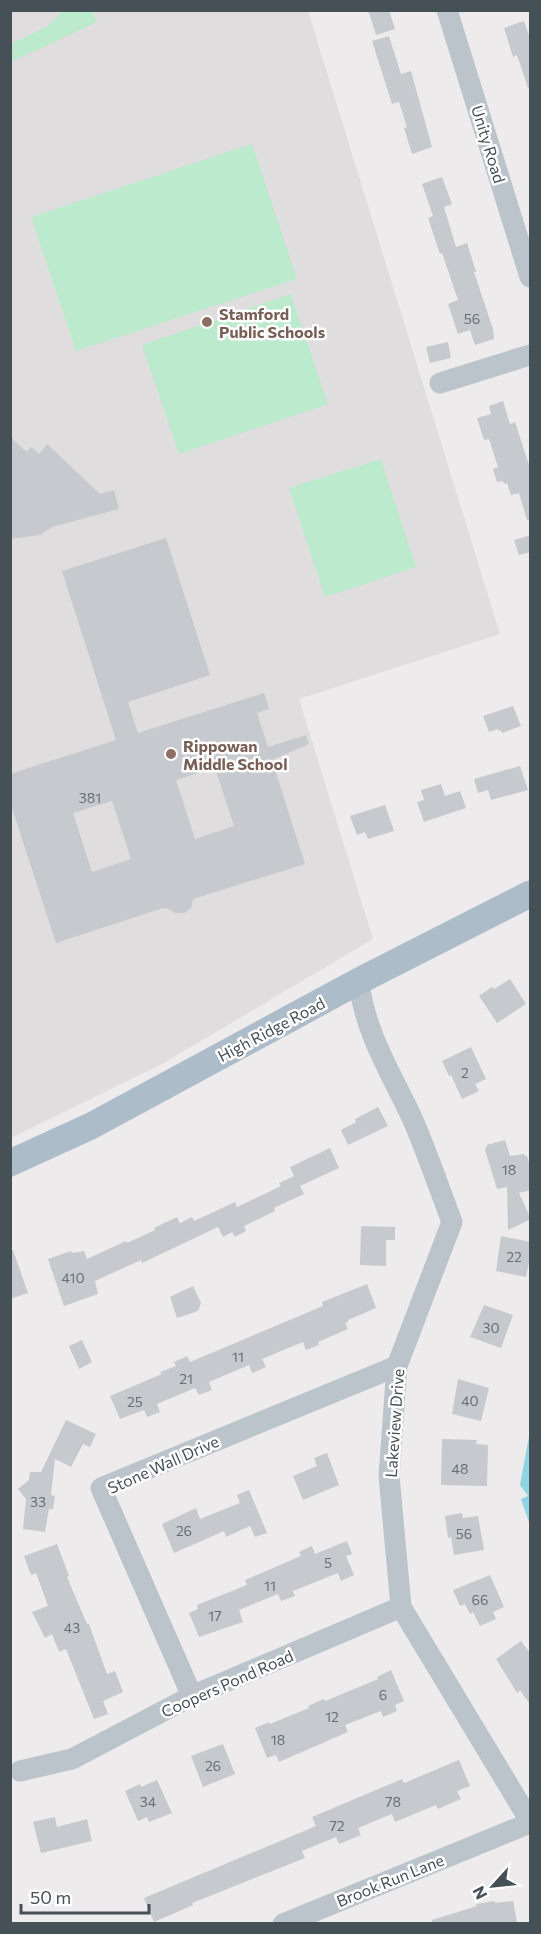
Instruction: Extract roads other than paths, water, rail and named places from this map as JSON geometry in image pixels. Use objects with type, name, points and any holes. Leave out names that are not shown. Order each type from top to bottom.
[{"type":"main road","name":"High Ridge Road","points":[[10,1163],[91,1126],[360,981],[531,894]]},
{"type":"street","name":"Unity Road","points":[[447,10],[531,277]]},
{"type":"street","points":[[440,383],[531,355]]},
{"type":"street","name":"Lakeview Drive","points":[[360,981],[361,996],[370,1030],[413,1121],[452,1222],[397,1366],[389,1476],[401,1607],[531,1822]]},
{"type":"street","name":"Stone Wall Drive","points":[[192,1696],[101,1488],[397,1366]]},
{"type":"street","name":"Coopers Pond Road","points":[[20,1771],[72,1759],[192,1696],[401,1607]]},
{"type":"street","name":"Brook Run Lane","points":[[283,1923],[531,1822]]},
{"type":"water","points":[[530,1431],[530,1525],[521,1499],[528,1496],[520,1485]]},
{"type":"place","name":"Stamford Public Schools","points":[[207,322]]},
{"type":"place","name":"Rippowan Middle School","points":[[171,754]]}]
